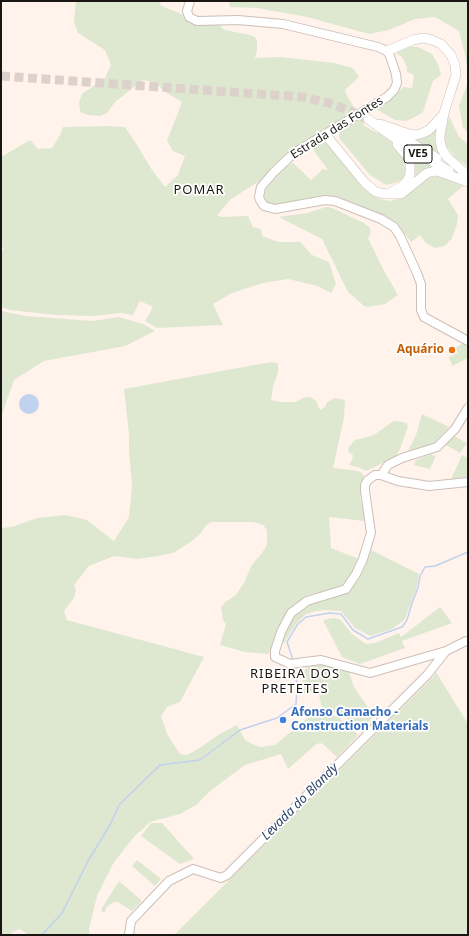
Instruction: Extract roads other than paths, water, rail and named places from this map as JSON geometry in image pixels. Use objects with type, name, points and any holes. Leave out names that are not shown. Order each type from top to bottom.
[{"type":"main road","name":"VE5","points":[[387,51],[413,40],[428,39],[437,42],[449,51],[454,60],[456,75],[444,113],[440,135],[442,149],[447,157],[468,179]]},
{"type":"main road","name":"VE5","points":[[370,120],[409,134],[416,134],[429,130],[444,113]]},
{"type":"main road","name":"VE5","points":[[370,120],[408,140],[468,179]]},
{"type":"main road","name":"VE5","points":[[370,120],[405,154],[410,164],[410,175],[406,181],[402,186],[386,194]]},
{"type":"main road","points":[[325,134],[365,183],[376,192],[386,194]]},
{"type":"main road","name":"VE5","points":[[386,194],[401,194],[427,173],[443,173],[468,179]]},
{"type":"street","points":[[190,1],[187,11],[190,18],[197,21],[238,20],[283,24],[374,46],[387,51]]},
{"type":"street","name":"Estrada das Fontes","points":[[387,51],[396,74],[397,83],[394,90],[387,96],[294,153],[270,176],[261,187],[259,197],[261,203],[266,207],[275,209],[325,200],[335,201],[381,219],[394,227],[418,273],[421,284],[422,310],[424,317],[468,341]]},
{"type":"street","points":[[381,475],[388,465],[402,458],[437,447],[455,429],[468,408]]},
{"type":"street","points":[[467,641],[446,651],[370,673],[320,660],[290,664],[275,657],[281,632],[291,613],[307,602],[346,589],[356,574],[363,559],[371,533],[365,491],[368,480],[375,475],[381,475],[398,481],[429,486],[468,482]]},
{"type":"street","points":[[129,935],[131,921],[169,881],[193,869],[221,878],[227,875],[427,675],[446,651]]},
{"type":"water","points":[[29,394],[36,397],[39,404],[36,411],[29,414],[22,411],[19,404],[22,397]]},
{"type":"waterway","points":[[293,660],[287,642],[297,625],[306,617],[330,613],[341,614],[353,630],[368,639],[402,627],[407,620],[418,588],[420,576],[425,567],[435,566],[468,552]]},
{"type":"waterway","points":[[42,935],[62,913],[88,861],[110,825],[119,805],[160,765],[200,760],[240,730],[277,718],[296,704],[297,687],[295,668]]},
{"type":"tunnel","points":[[1,76],[302,97],[329,103],[368,119]]},
{"type":"place","name":"Aquário","points":[[452,350]]},
{"type":"place","name":"Afonso Camacho - Construction Materials","points":[[283,720]]},
{"type":"district","name":"POMAR","points":[[199,190]]},
{"type":"district","name":"RIBEIRA DOS PRETETES","points":[[295,682]]},
{"type":"water label","name":"Levada do Blandy","points":[[300,802]]}]
